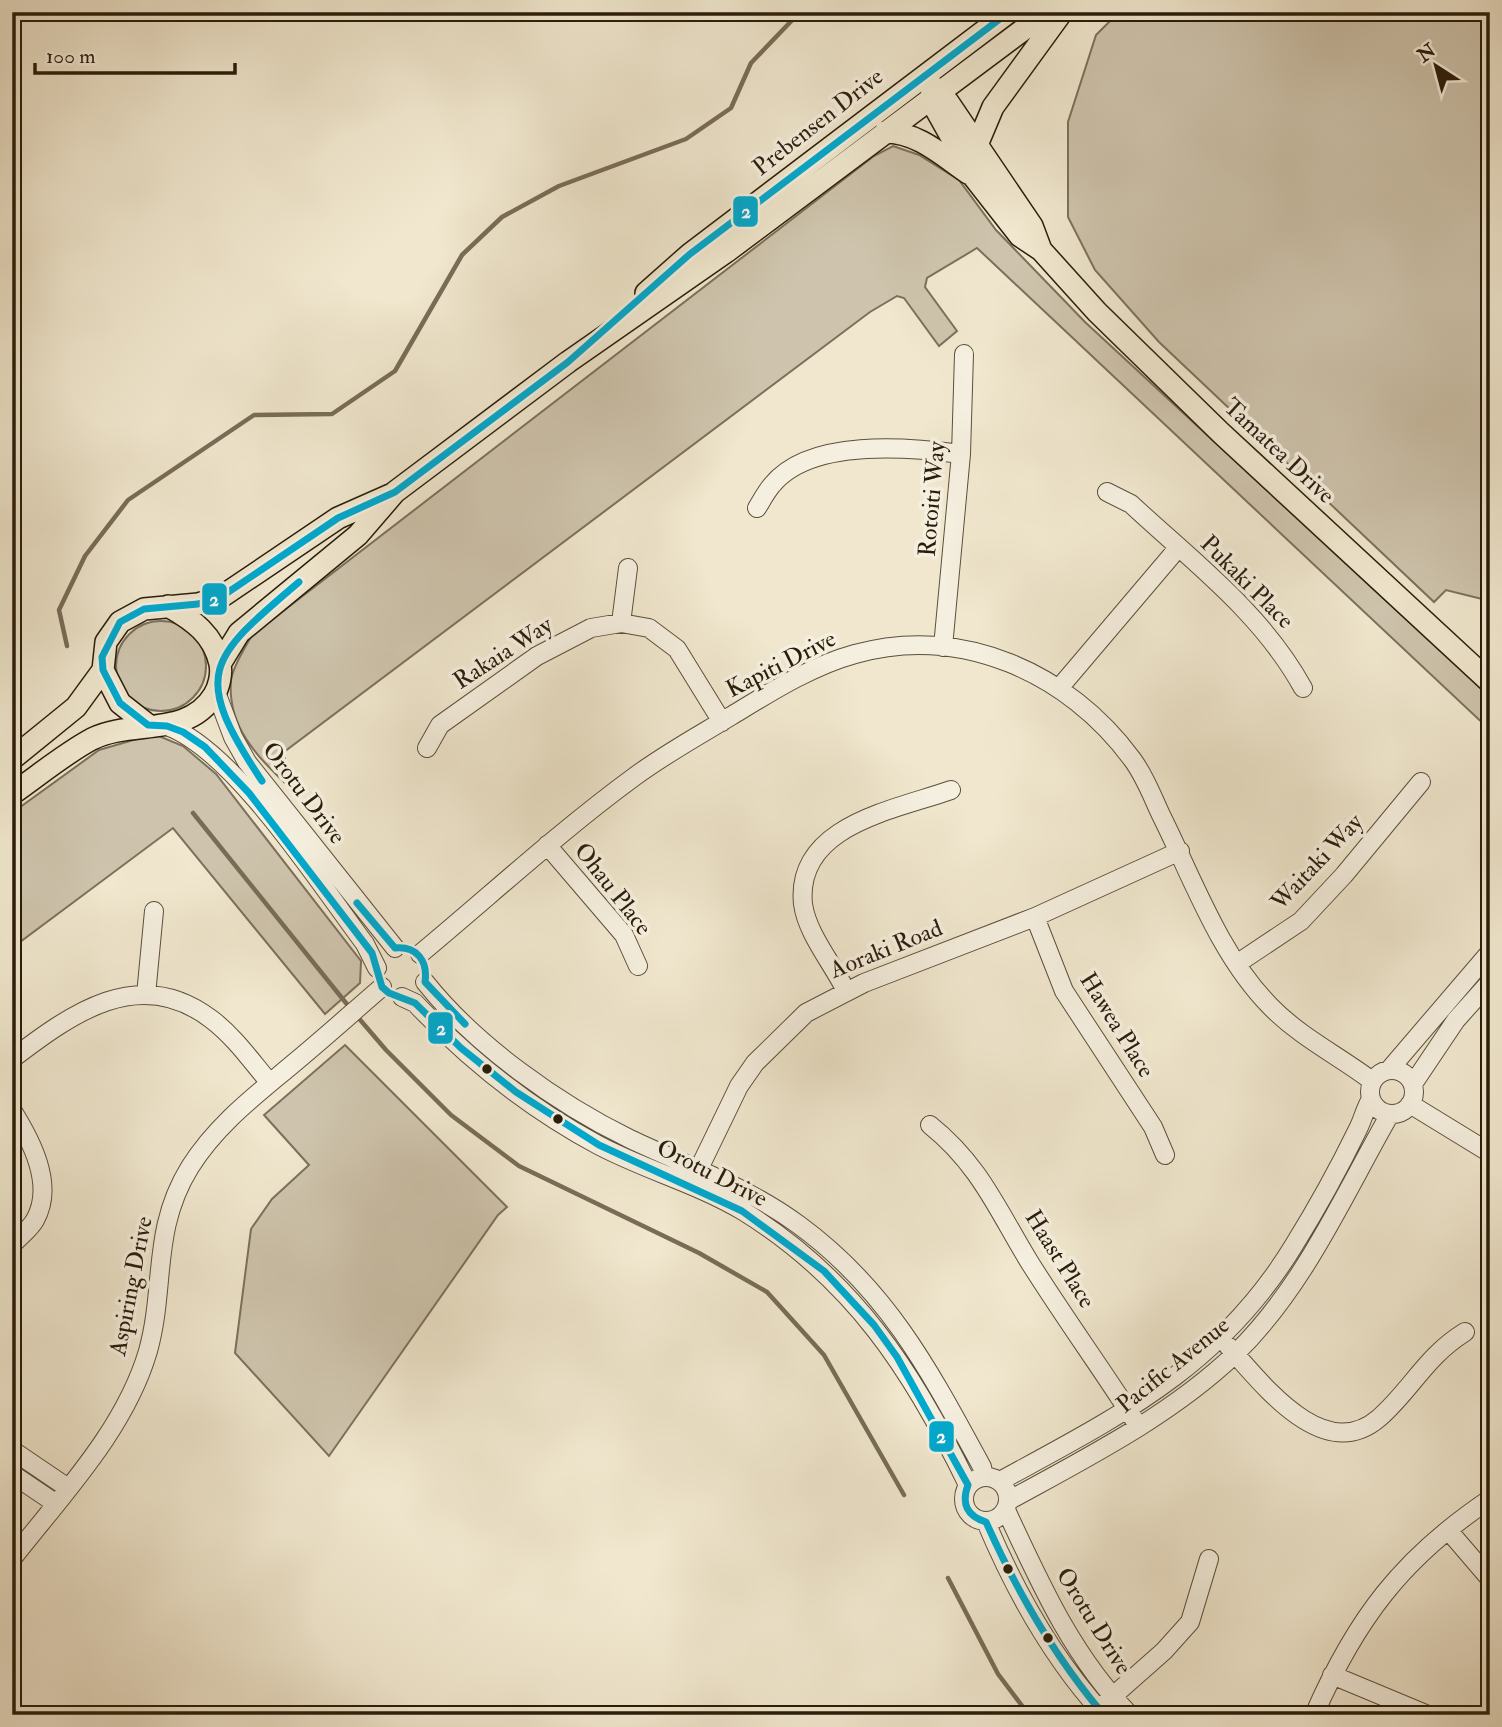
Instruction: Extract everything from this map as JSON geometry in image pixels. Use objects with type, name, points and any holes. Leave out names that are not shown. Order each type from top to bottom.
[{"type":"main road","name":"Prebensen Drive","points":[[568,362],[690,254],[1009,12]]},
{"type":"main road","points":[[690,254],[783,193],[914,98],[933,96],[937,82],[1024,12]]},
{"type":"main road","name":"Prebensen Drive","points":[[220,664],[239,633],[359,535],[396,492],[568,362],[726,251],[1047,12]]},
{"type":"main road","points":[[977,145],[993,107],[1062,12]]},
{"type":"main road","name":"Tamatea Drive","points":[[933,96],[948,102],[1032,226],[1041,250]]},
{"type":"main road","name":"Tamatea Drive","points":[[933,96],[972,176],[1020,236],[1041,250],[1097,312],[1221,433],[1490,682]]},
{"type":"main road","points":[[886,132],[900,132],[924,142],[972,176]]},
{"type":"main road","name":"Prebensen Drive","points":[[168,607],[198,604],[221,597],[338,518],[396,492]]},
{"type":"main road","points":[[12,758],[76,708],[103,670],[106,642],[120,622],[144,609],[168,607],[202,628],[220,664],[216,692],[196,715],[157,725],[127,727],[92,739],[12,794]]},
{"type":"main road","points":[[103,670],[120,704],[157,725]]},
{"type":"street","name":"Rotoiti Way","points":[[943,647],[961,454],[964,354]]},
{"type":"street","points":[[757,508],[773,483],[792,469],[839,452],[878,446],[961,454]]},
{"type":"street","name":"Pukaki Place","points":[[1107,492],[1131,504],[1266,631],[1285,654],[1303,688]]},
{"type":"street","name":"Pukaki Place","points":[[1060,687],[1178,548]]},
{"type":"street","points":[[621,623],[628,568]]},
{"type":"street","name":"Rakaia Way","points":[[427,748],[440,724],[537,656],[591,628],[621,623],[649,628],[677,649],[722,722]]},
{"type":"street","name":"Kapiti Drive","points":[[420,954],[547,845],[634,777],[722,722],[793,681],[855,654],[888,648],[943,647],[1000,658],[1036,672],[1088,708],[1135,762],[1211,919],[1269,1006],[1372,1090]]},
{"type":"street","name":"Orotu Drive","points":[[216,692],[233,737],[247,762],[395,948]]},
{"type":"street","name":"Orotu Drive","points":[[157,725],[196,739],[249,793],[365,944],[377,968]]},
{"type":"street","name":"Waitaki Way","points":[[1238,963],[1301,921],[1344,875],[1421,782]]},
{"type":"street","points":[[846,991],[810,925],[803,905],[809,864],[821,846],[841,829],[951,790]]},
{"type":"street","name":"Ohau Place","points":[[547,845],[624,935],[638,966]]},
{"type":"street","name":"Aoraki Road","points":[[695,1177],[722,1116],[755,1063],[806,1013],[846,991],[1035,917],[1180,851]]},
{"type":"street","points":[[146,995],[154,911]]},
{"type":"street","name":"Hawea Place","points":[[1035,917],[1064,992],[1153,1127],[1165,1155]]},
{"type":"street","points":[[395,948],[411,948],[420,954],[426,966],[425,982],[415,993],[401,997],[383,988],[377,968],[383,956],[395,948]]},
{"type":"street","points":[[1490,952],[1447,998],[1372,1090],[1378,1110],[1390,1114],[1398,1113],[1410,1104],[1413,1084],[1456,1020],[1490,982]]},
{"type":"street","name":"Orotu Drive","points":[[425,982],[464,1024],[548,1090],[695,1177],[824,1271],[851,1297],[897,1357],[984,1481]]},
{"type":"street","name":"Aspiring Drive","points":[[12,1559],[68,1488],[122,1408],[147,1353],[154,1323],[160,1251],[176,1193],[204,1146],[263,1086],[270,1083],[383,988]]},
{"type":"street","points":[[12,1059],[63,1020],[108,999],[146,995],[191,1006],[212,1020],[270,1083]]},
{"type":"street","name":"Orotu Drive","points":[[401,997],[415,1003],[484,1068],[552,1117],[599,1145],[695,1177]]},
{"type":"street","points":[[1390,1070],[1403,1073],[1413,1084]]},
{"type":"street","name":"Pacific Avenue","points":[[984,1481],[1129,1411],[1172,1380],[1220,1338],[1260,1294],[1295,1245],[1372,1090]]},
{"type":"street","points":[[1410,1104],[1490,1153]]},
{"type":"street","points":[[12,1110],[38,1161],[43,1192],[36,1220],[12,1245]]},
{"type":"street","name":"Pacific Avenue","points":[[1007,1505],[1139,1427],[1235,1354],[1280,1301],[1316,1248],[1390,1114]]},
{"type":"street","name":"Haast Place","points":[[930,1125],[953,1143],[972,1164],[1030,1262],[1139,1427]]},
{"type":"street","points":[[1220,1338],[1290,1410],[1317,1427],[1340,1432],[1378,1419],[1434,1354],[1465,1332]]},
{"type":"street","points":[[12,1450],[68,1488]]},
{"type":"street","points":[[12,1474],[55,1503]]},
{"type":"street","points":[[984,1481],[1008,1493],[1007,1505],[1001,1516],[986,1521],[971,1516],[963,1501],[984,1481]]},
{"type":"street","points":[[1314,1715],[1347,1644],[1382,1593],[1420,1553],[1490,1499]]},
{"type":"street","name":"Orotu Drive","points":[[1007,1505],[1051,1606],[1073,1644],[1112,1697],[1130,1715]]},
{"type":"street","name":"Orotu Drive","points":[[986,1521],[1028,1607],[1066,1669],[1101,1712]]},
{"type":"street","points":[[1448,1530],[1490,1579]]},
{"type":"street","points":[[1101,1712],[1112,1697],[1164,1651],[1189,1622],[1209,1559]]},
{"type":"street","points":[[1332,1675],[1428,1715]]},
{"type":"shaded area","points":[[1119,12],[1490,12],[1490,601],[1446,590],[1434,602],[1159,342],[1095,270],[1068,217],[1068,122],[1096,35]]},
{"type":"shaded area","points":[[893,146],[919,155],[959,180],[996,230],[1085,322],[1490,697],[1490,730],[977,248],[927,278],[925,287],[957,331],[939,346],[904,298],[897,296],[870,312],[284,752],[288,786],[255,752],[234,712],[231,697],[232,675],[252,635],[874,156]]},
{"type":"shaded area","points":[[152,621],[170,621],[186,628],[199,641],[206,657],[206,675],[199,691],[186,704],[170,711],[152,711],[136,704],[123,691],[116,675],[116,657],[123,641],[136,628]]},
{"type":"shaded area","points":[[154,734],[183,746],[216,774],[361,961],[360,983],[325,1014],[173,828],[12,948],[12,813],[99,750]]},
{"type":"shaded area","points":[[345,1045],[507,1207],[498,1215],[329,1456],[235,1353],[251,1229],[272,1199],[309,1165],[264,1115]]},
{"type":"waterway","points":[[67,646],[59,610],[85,556],[128,500],[254,415],[332,414],[395,371],[462,255],[502,217],[559,186],[686,139],[731,108],[751,63],[800,12]]},
{"type":"waterway","points":[[193,813],[350,1008]]},
{"type":"waterway","points":[[356,1015],[386,1050],[451,1115],[519,1166],[699,1253],[767,1292],[824,1355],[904,1495]]},
{"type":"waterway","points":[[948,1578],[998,1674],[1029,1715]]},
{"type":"transit line","name":"2","points":[[1009,12],[690,254],[568,362],[395,492],[338,518],[221,597],[198,604],[144,609],[120,622],[102,657],[103,670],[120,703],[148,725],[167,726],[183,732],[205,747],[249,793],[372,953],[382,987],[389,993],[415,1003],[461,1048],[516,1092],[599,1145],[742,1211],[824,1271],[874,1325],[897,1357],[968,1485],[965,1498],[967,1508],[974,1516],[986,1522],[1038,1623],[1069,1670],[1104,1715]]},
{"type":"transit line","name":"2","points":[[262,781],[239,745],[225,716],[218,692],[219,671],[228,651],[244,631],[299,582]]},
{"type":"transit line","name":"2","points":[[357,903],[395,948],[403,948],[419,956],[425,968],[425,982],[465,1024]]}]
